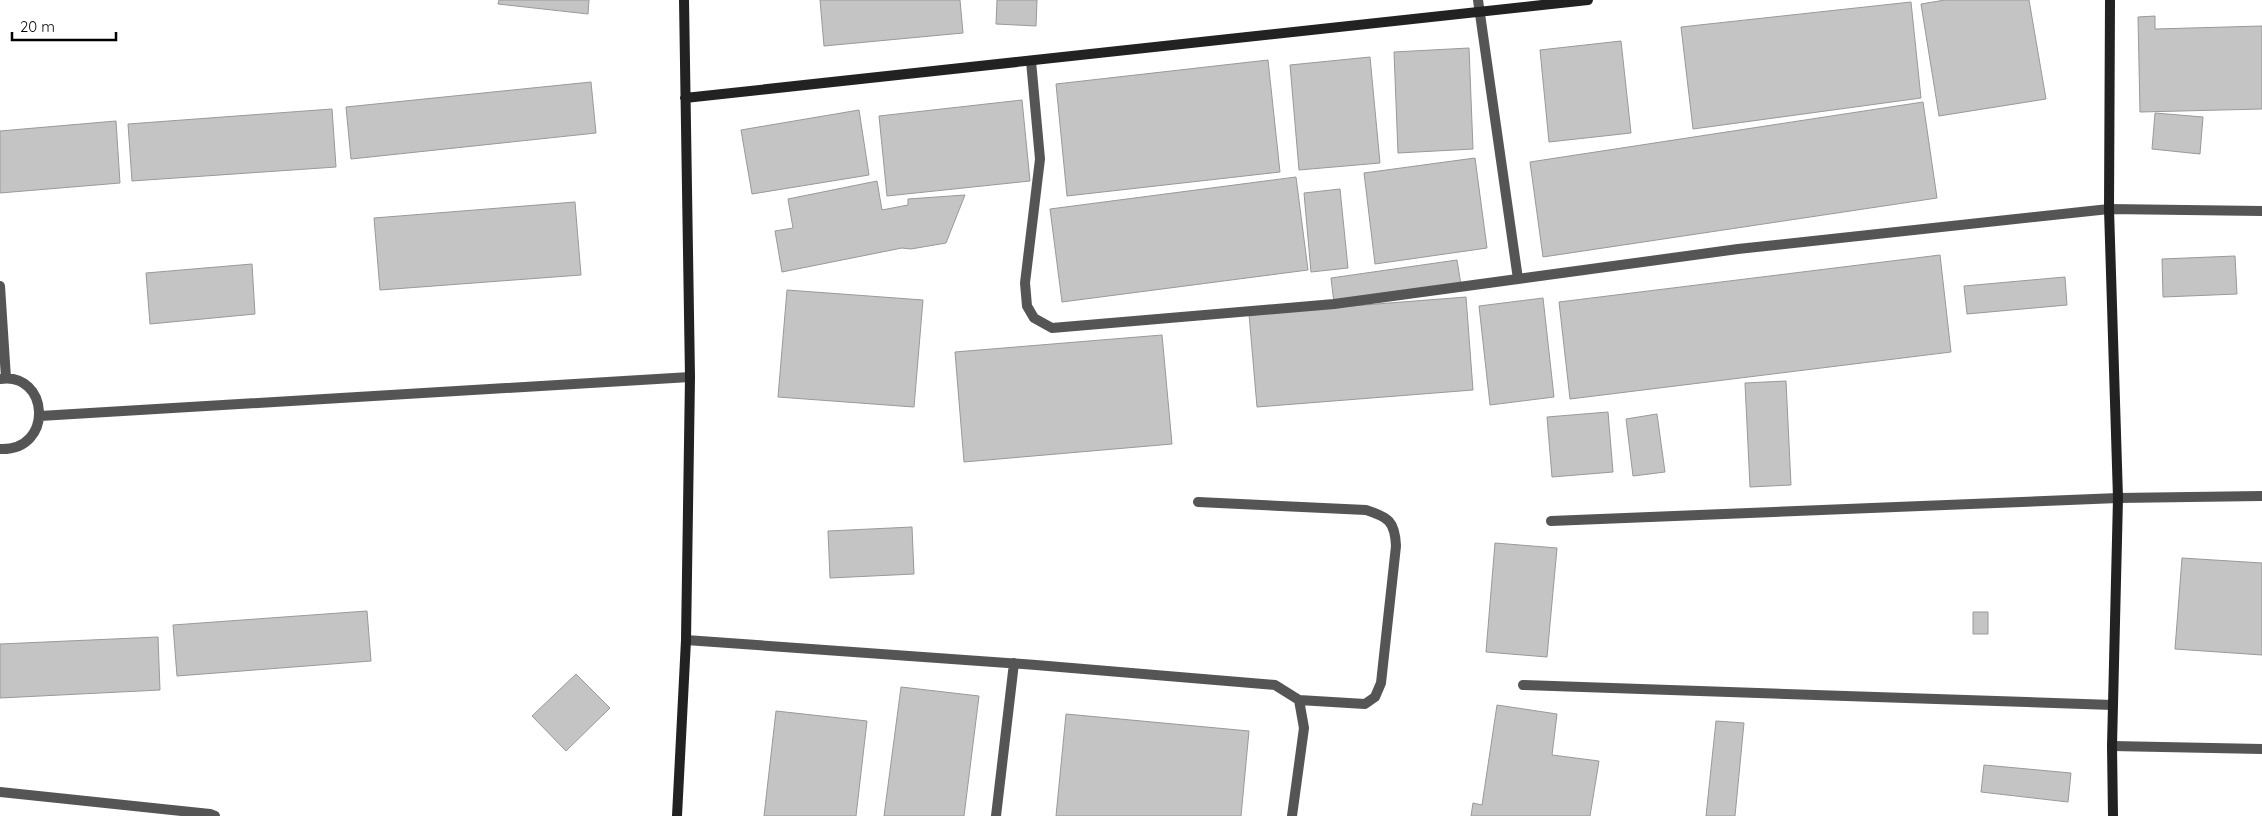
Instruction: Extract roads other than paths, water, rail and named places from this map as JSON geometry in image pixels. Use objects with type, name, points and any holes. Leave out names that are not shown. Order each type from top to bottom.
[{"type":"street","points":[[677,816],[686,640],[690,377],[684,0]]},
{"type":"street","points":[[1478,0],[1518,279]]},
{"type":"street","points":[[685,98],[1588,0]]},
{"type":"street","points":[[2110,0],[2109,208],[2118,498],[2112,746],[2113,816]]},
{"type":"street","points":[[1031,60],[1040,159],[1025,283],[1027,306],[1034,318],[1052,328],[1334,304],[1738,249],[2109,208],[2262,211]]},
{"type":"street","points":[[0,286],[3,378],[20,381],[31,390],[38,401],[40,416],[36,429],[28,440],[16,447],[0,449]]},
{"type":"street","points":[[40,416],[690,377]]},
{"type":"street","points":[[1550,521],[2118,498],[2262,496]]},
{"type":"street","points":[[686,640],[1014,663],[1275,685],[1299,700],[1365,704],[1375,697],[1381,683],[1396,546],[1396,530],[1383,515],[1366,510],[1198,502]]},
{"type":"street","points":[[996,816],[1014,663]]},
{"type":"street","points":[[1523,685],[2113,705]]},
{"type":"street","points":[[1292,816],[1304,728],[1299,700]]},
{"type":"street","points":[[2112,746],[2262,749]]},
{"type":"street","points":[[0,792],[215,816]]}]
